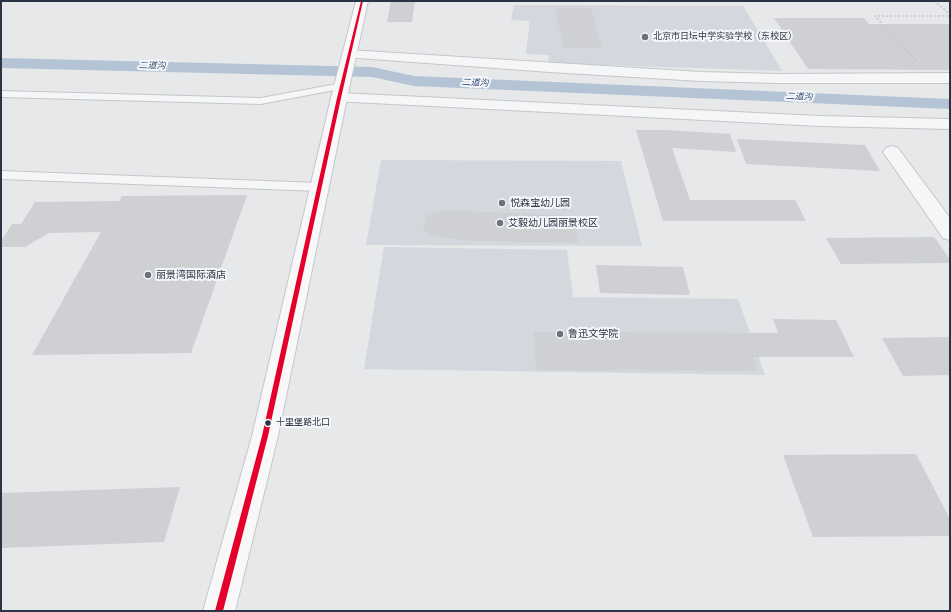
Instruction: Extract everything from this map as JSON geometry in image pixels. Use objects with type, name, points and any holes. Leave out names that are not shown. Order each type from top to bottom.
[{"type":"street","points":[[219,611],[265,436],[319,187],[362,1]]},
{"type":"street","points":[[344,75],[637,73],[751,78],[950,78]]},
{"type":"street","points":[[344,75],[820,122],[950,124]]},
{"type":"street","points":[[892,152],[950,233]]},
{"type":"lane","points":[[1,94],[261,101],[344,75]]},
{"type":"lane","points":[[1,175],[319,187]]},
{"type":"path","points":[[934,1],[950,15]]},
{"type":"path","points":[[931,77],[875,16],[950,15]]},
{"type":"shaded area","name":"北京市日坛中学实验学校（东校区）","points":[[514,5],[743,6],[782,71],[548,63],[549,55],[526,54],[530,21],[511,20]]},
{"type":"shaded area","name":"悦森宝幼儿园","points":[[381,160],[621,161],[642,246],[366,245]]},
{"type":"shaded area","name":"鲁迅文学院","points":[[384,247],[567,250],[573,297],[738,299],[765,375],[364,369]]},
{"type":"building","points":[[391,1],[415,1],[412,22],[387,22]]},
{"type":"building","points":[[555,8],[591,8],[602,48],[564,48]]},
{"type":"building","points":[[774,18],[864,18],[869,24],[950,24],[950,70],[808,69]]},
{"type":"building","points":[[636,130],[665,130],[730,134],[736,152],[672,148],[690,200],[795,200],[806,221],[663,221]]},
{"type":"building","points":[[737,139],[865,145],[880,171],[746,164]]},
{"type":"building","name":"丽景湾国际酒店","points":[[247,195],[191,353],[32,355],[101,232],[49,233],[25,247],[1,247],[1,241],[12,224],[21,224],[35,202],[119,201],[122,196]]},
{"type":"building","name":"艾毅幼儿园丽景校区","points":[[445,210],[574,216],[578,243],[473,241],[432,236],[423,231],[426,216]]},
{"type":"building","points":[[934,237],[950,259],[950,263],[841,264],[826,238]]},
{"type":"building","points":[[596,265],[683,267],[690,295],[600,293]]},
{"type":"building","points":[[773,319],[836,320],[854,357],[753,357],[758,371],[536,370],[534,332],[778,333]]},
{"type":"building","points":[[950,337],[950,375],[903,376],[882,338]]},
{"type":"building","points":[[916,454],[950,519],[950,536],[813,537],[783,455]]},
{"type":"building","points":[[180,487],[164,542],[1,548],[1,493]]},
{"type":"waterway","name":"二道沟","points":[[1,63],[372,72],[414,81],[950,104]]},
{"type":"transit line","points":[[219,611],[265,436],[339,98],[362,1]]},
{"type":"place","name":"北京市日坛中学实验学校（东校区）","points":[[645,37]]},
{"type":"place","name":"悦森宝幼儿园","points":[[502,203]]},
{"type":"place","name":"艾毅幼儿园丽景校区","points":[[500,223]]},
{"type":"place","name":"丽景湾国际酒店","points":[[148,275]]},
{"type":"place","name":"鲁迅文学院","points":[[560,334]]},
{"type":"place","name":"十里堡路北口","points":[[268,423]]}]
